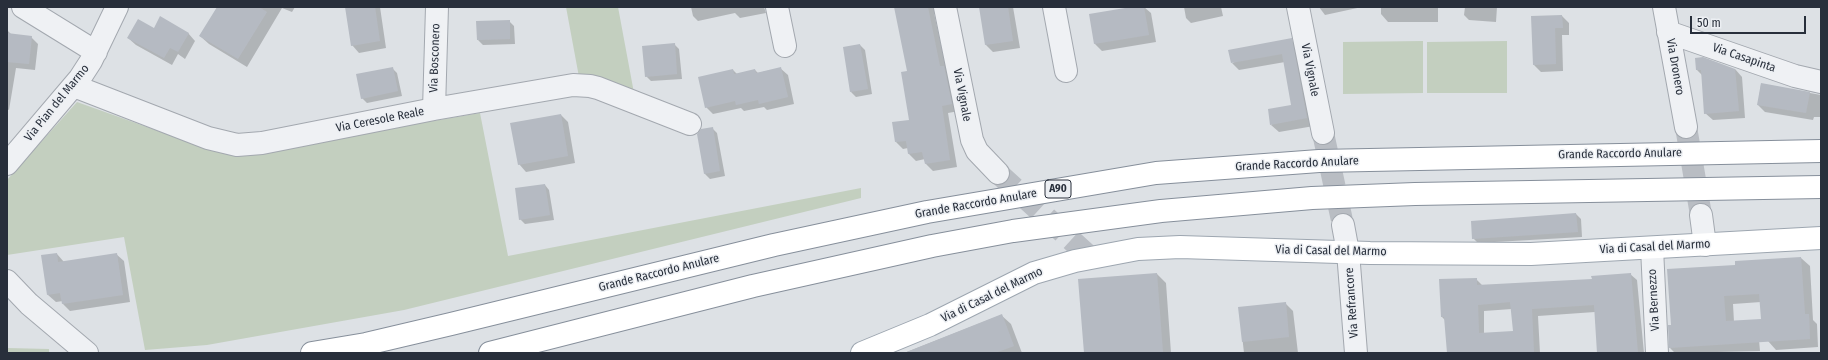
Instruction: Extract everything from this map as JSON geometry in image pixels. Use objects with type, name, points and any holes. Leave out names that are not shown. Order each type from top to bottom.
[{"type":"main road","name":"Grande Raccordo Anulare","points":[[312,353],[366,344],[781,243],[927,212],[1156,172],[1319,161],[1821,151]]},
{"type":"main road","points":[[490,353],[753,286],[932,246],[1013,231],[1161,211],[1290,200],[1384,195],[1821,187]]},
{"type":"main road","name":"Via di Casal del Marmo","points":[[862,353],[962,310],[1022,278],[1075,261],[1138,249],[1180,247],[1348,252],[1531,254],[1821,238]]},
{"type":"street","name":"Via Pian del Marmo","points":[[7,164],[74,86],[96,52],[22,7]]},
{"type":"street","points":[[96,52],[117,7]]},
{"type":"street","name":"Via Bosconero","points":[[434,109],[437,7]]},
{"type":"street","points":[[777,7],[784,46]]},
{"type":"street","name":"Via Vignale","points":[[945,7],[972,140],[977,151],[998,173]]},
{"type":"street","points":[[1054,7],[1066,71]]},
{"type":"street","name":"Via Vignale","points":[[1298,7],[1323,133]]},
{"type":"street","name":"Via Dronero","points":[[1664,7],[1686,127]]},
{"type":"street","name":"Via Casapinta","points":[[1668,32],[1800,78],[1821,82]]},
{"type":"street","name":"Via Ceresole Reale","points":[[74,86],[208,138],[237,145],[262,143],[434,109],[582,85],[598,88],[690,124]]},
{"type":"street","points":[[1701,215],[1705,244]]},
{"type":"street","points":[[1343,225],[1348,252]]},
{"type":"street","name":"Via Bernezzo","points":[[1652,248],[1657,353]]},
{"type":"street","name":"Via Refrancore","points":[[1348,252],[1356,353]]},
{"type":"street","points":[[7,281],[29,304],[87,353]]},
{"type":"green space","points":[[566,7],[618,7],[634,93],[579,77]]},
{"type":"green space","points":[[1423,41],[1423,93],[1343,94],[1343,42]]},
{"type":"green space","points":[[1507,41],[1507,93],[1427,93],[1427,42]]},
{"type":"green space","points":[[77,102],[217,152],[249,152],[480,113],[508,256],[861,188],[861,198],[404,310],[207,345],[145,350],[124,237],[7,255],[7,180]]},
{"type":"green space","points":[[7,348],[49,349],[49,353],[7,353]]},
{"type":"building","points":[[217,7],[259,7],[267,12],[238,59],[199,36]]},
{"type":"building","points":[[345,7],[375,7],[380,41],[351,46]]},
{"type":"building","points":[[894,7],[928,7],[940,66],[944,66],[952,104],[942,106],[950,160],[925,164],[922,152],[908,154],[906,141],[895,142],[892,122],[909,120],[901,72],[907,71]]},
{"type":"building","points":[[979,7],[1008,7],[1013,41],[985,45]]},
{"type":"building","points":[[1131,7],[1144,7],[1149,35],[1094,44],[1089,14]]},
{"type":"building","points":[[1562,15],[1563,28],[1555,28],[1556,64],[1533,65],[1531,16]]},
{"type":"building","points":[[160,16],[189,33],[178,52],[170,48],[164,58],[127,38],[138,19],[154,28]]},
{"type":"building","points":[[510,20],[510,39],[477,40],[476,21]]},
{"type":"building","points":[[7,33],[32,36],[29,64],[7,62]]},
{"type":"building","points":[[1292,38],[1307,118],[1270,125],[1268,109],[1291,105],[1282,54],[1231,63],[1228,50]]},
{"type":"building","points":[[675,43],[677,74],[645,77],[642,46]]},
{"type":"building","points":[[860,44],[868,89],[850,92],[843,47]]},
{"type":"building","points":[[1703,57],[1735,69],[1739,111],[1704,114],[1701,70],[1696,70],[1695,58]]},
{"type":"building","points":[[393,67],[398,91],[361,99],[356,74]]},
{"type":"building","points":[[781,67],[788,97],[759,104],[758,100],[736,105],[735,101],[705,108],[698,77],[733,69],[734,74],[755,69],[756,73]]},
{"type":"building","points":[[1761,83],[1810,92],[1806,113],[1757,105]]},
{"type":"building","points":[[561,114],[568,156],[518,165],[510,123]]},
{"type":"building","points":[[713,127],[720,171],[704,174],[697,134],[701,129]]},
{"type":"building","points":[[545,184],[550,215],[519,220],[515,188]]},
{"type":"building","points":[[1576,213],[1578,232],[1472,239],[1471,221]]},
{"type":"building","points":[[57,253],[58,262],[117,253],[123,295],[62,304],[60,293],[47,295],[41,255]]},
{"type":"building","points":[[1801,257],[1805,314],[1809,314],[1810,339],[1669,348],[1668,325],[1671,325],[1667,269],[1735,265],[1735,261]],"holes":[[[1759,294],[1761,319],[1726,321],[1724,296]]]},
{"type":"building","points":[[1157,273],[1163,353],[1084,353],[1078,279]]},
{"type":"building","points":[[1631,273],[1638,353],[1597,353],[1594,305],[1532,309],[1534,353],[1447,353],[1444,317],[1441,317],[1439,279],[1477,278],[1477,285],[1592,279],[1591,276]],"holes":[[[1510,302],[1513,331],[1479,333],[1478,305]]]},
{"type":"building","points":[[1286,302],[1289,337],[1242,342],[1238,307]]},
{"type":"building","points":[[1002,314],[1014,346],[995,353],[904,353]]},
{"type":"tunnel","points":[[1686,127],[1701,215]]},
{"type":"tunnel","points":[[1323,133],[1343,225]]},
{"type":"tunnel","points":[[998,173],[1091,258]]}]
